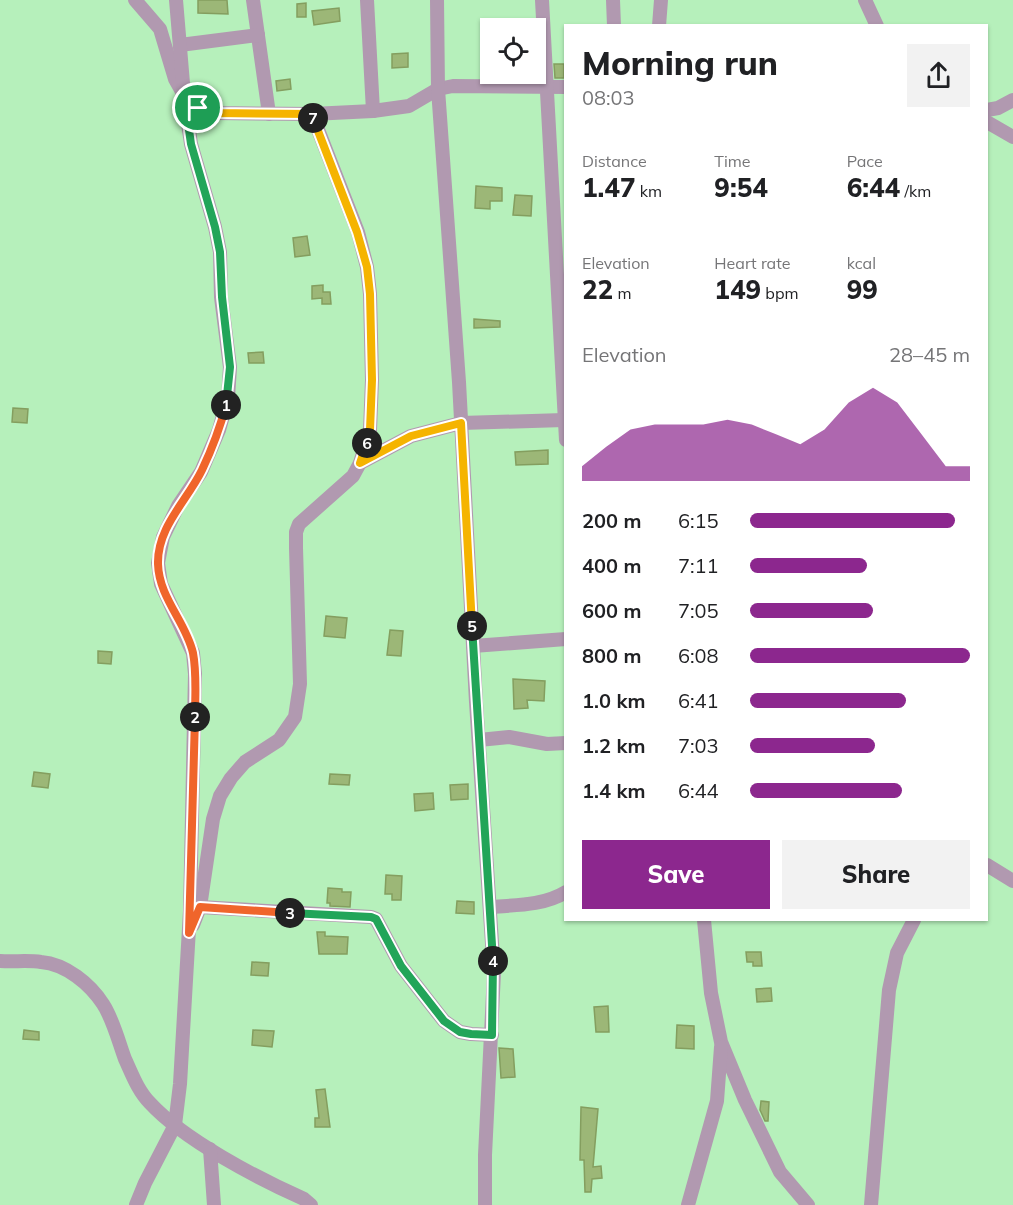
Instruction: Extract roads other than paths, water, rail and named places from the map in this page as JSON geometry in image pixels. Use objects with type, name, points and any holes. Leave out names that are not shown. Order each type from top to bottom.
[{"type":"street","points":[[135,0],[160,29],[172,71],[184,95],[198,108],[215,113],[312,114],[373,111],[409,106],[438,89],[453,86],[564,87]]},
{"type":"street","points":[[136,1205],[175,1125],[180,1084],[189,933],[195,756],[195,674],[193,653],[161,584],[158,563],[163,537],[178,506],[201,472],[219,430],[228,398],[230,367],[222,297],[220,252],[191,144],[184,95],[176,0]]},
{"type":"street","points":[[253,0],[269,114]]},
{"type":"street","points":[[367,0],[373,111]]},
{"type":"street","points":[[437,0],[438,89],[461,423],[478,740],[494,973],[485,1155],[485,1205]]},
{"type":"street","points":[[360,463],[411,436],[461,423],[564,420],[542,0]]},
{"type":"street","points":[[613,0],[614,24]]},
{"type":"street","points":[[659,24],[661,0]]},
{"type":"street","points":[[865,0],[876,24]]},
{"type":"street","points":[[180,45],[258,35]]},
{"type":"street","points":[[988,110],[998,108],[1013,100]]},
{"type":"street","points":[[189,933],[200,907],[209,840],[220,796],[231,778],[245,762],[279,740],[296,717],[300,684],[296,548],[299,524],[353,476],[360,463],[370,430],[372,380],[370,294],[367,267],[357,232],[312,114]]},
{"type":"street","points":[[988,123],[1013,137]]},
{"type":"street","points":[[473,646],[564,639]]},
{"type":"street","points":[[478,740],[509,737],[536,742],[564,743]]},
{"type":"street","points":[[988,866],[1013,881]]},
{"type":"street","points":[[490,907],[539,903],[555,899],[564,893]]},
{"type":"street","points":[[200,907],[376,919],[401,966],[444,1021],[460,1032],[492,1035]]},
{"type":"street","points":[[704,921],[711,993],[721,1042],[745,1100],[780,1172],[808,1205]]},
{"type":"street","points":[[871,1205],[889,990],[897,953],[913,921]]},
{"type":"street","points":[[0,961],[42,962],[59,966],[84,983],[104,1005],[135,1081],[149,1102],[175,1125],[210,1149],[304,1199],[311,1205]]},
{"type":"street","points":[[688,1205],[717,1101],[721,1042]]},
{"type":"street","points":[[210,1149],[214,1205]]}]
